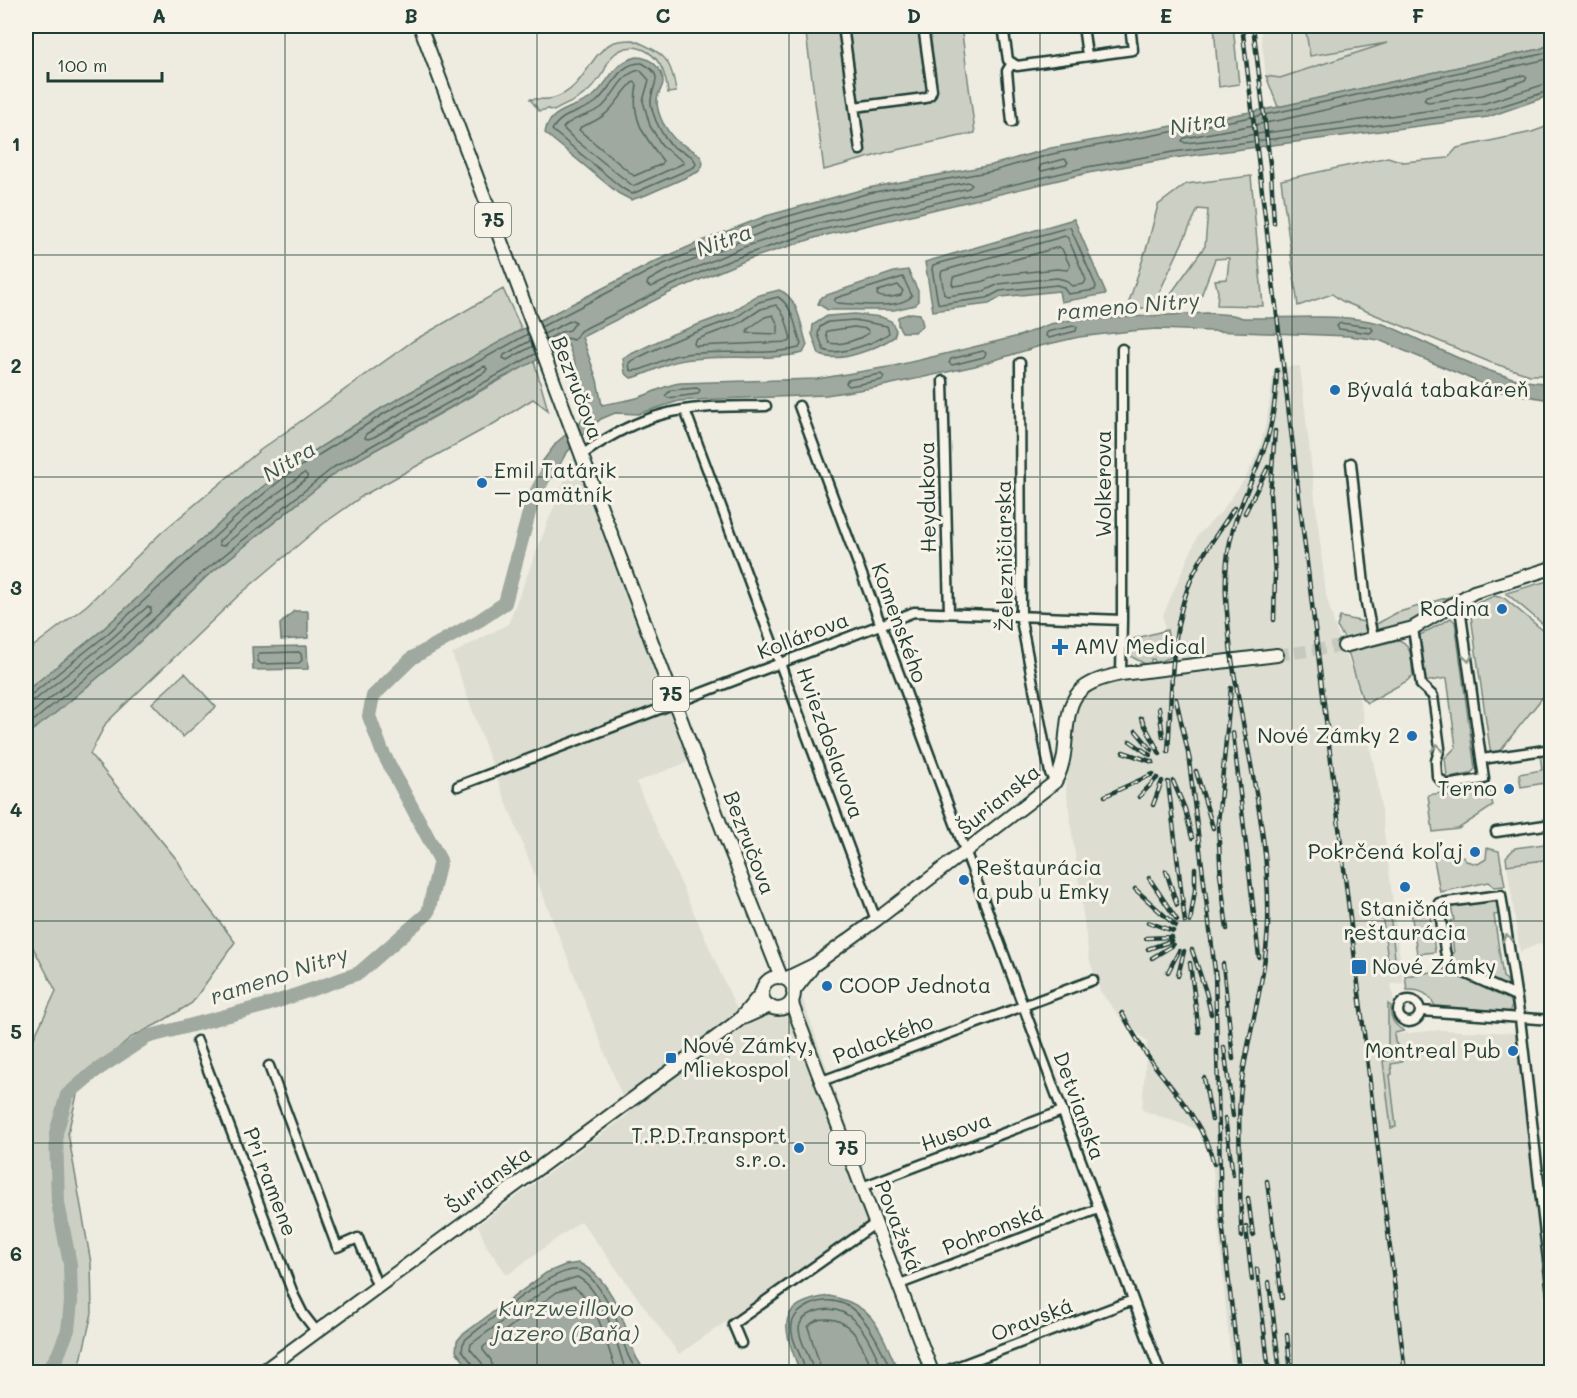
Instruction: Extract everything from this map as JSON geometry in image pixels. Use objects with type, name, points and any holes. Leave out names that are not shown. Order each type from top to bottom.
[{"type":"main road","name":"Bezručova","points":[[420,26],[552,377],[583,450],[675,703],[763,933],[783,978],[791,984],[792,996]]},
{"type":"main road","points":[[1344,646],[1413,628],[1486,587],[1551,568]]},
{"type":"main road","name":"Šurianska","points":[[783,978],[814,965],[1055,782],[1063,764],[1068,715],[1073,700],[1092,681],[1172,666],[1277,655]]},
{"type":"main road","name":"Bezručova","points":[[763,933],[764,1000],[774,1007]]},
{"type":"main road","name":"Šurianska","points":[[792,996],[814,965]]},
{"type":"main road","points":[[764,987],[773,977],[783,978]]},
{"type":"main road","name":"Šurianska","points":[[739,1020],[764,987]]},
{"type":"main road","points":[[774,1007],[786,1006],[792,996]]},
{"type":"main road","name":"Považská","points":[[792,996],[847,1160],[862,1187],[932,1372]]},
{"type":"main road","name":"Šurianska","points":[[262,1372],[739,1020],[774,1007]]},
{"type":"main road","name":"Považská","points":[[774,1007],[789,1021],[814,1060]]},
{"type":"street","points":[[843,26],[860,150]]},
{"type":"street","points":[[854,107],[925,98],[930,95],[932,90],[923,26]]},
{"type":"street","points":[[1003,26],[1010,62],[1007,71],[1012,122]]},
{"type":"street","points":[[1083,26],[1087,55]]},
{"type":"street","points":[[1010,62],[1017,66],[1133,50],[1130,26]]},
{"type":"street","name":"Wolkerova","points":[[1122,349],[1122,620]]},
{"type":"street","name":"Železničiarska","points":[[1020,363],[1022,615],[1050,773],[1055,782]]},
{"type":"street","name":"Heydukova","points":[[943,381],[949,613]]},
{"type":"street","points":[[583,450],[649,419],[685,410],[766,406]]},
{"type":"street","name":"Komenského","points":[[800,406],[965,852]]},
{"type":"street","name":"Hviezdoslavova","points":[[685,410],[876,920]]},
{"type":"street","points":[[1351,463],[1364,603],[1373,638]]},
{"type":"street","points":[[1413,628],[1421,685],[1433,696],[1440,748],[1436,760],[1437,776],[1445,785],[1484,779],[1459,601]]},
{"type":"street","name":"Kollárova","points":[[458,786],[914,612],[1122,620]]},
{"type":"street","points":[[1121,674],[1122,620]]},
{"type":"street","points":[[1482,759],[1551,749]]},
{"type":"street","points":[[1496,832],[1551,824]]},
{"type":"street","name":"Detvianska","points":[[965,852],[1160,1372]]},
{"type":"street","points":[[1516,996],[1449,966],[1439,903],[1501,895],[1520,1019],[1549,1250],[1551,1294]]},
{"type":"street","name":"Palackého","points":[[822,1081],[1093,980]]},
{"type":"street","points":[[1421,1011],[1551,1020]]},
{"type":"street","name":"Pri ramene","points":[[196,1041],[294,1296],[316,1332]]},
{"type":"street","points":[[269,1066],[338,1246],[358,1238],[378,1287]]},
{"type":"street","name":"Husova","points":[[862,1187],[1062,1111]]},
{"type":"street","name":"Pohronská","points":[[900,1284],[1098,1209]]},
{"type":"street","points":[[741,1343],[733,1324],[876,1223]]},
{"type":"street","name":"Oravská","points":[[943,1372],[1133,1300]]},
{"type":"shaded area","points":[[805,26],[961,26],[975,133],[888,152],[824,170]]},
{"type":"shaded area","points":[[1214,26],[1233,26],[1239,84],[1219,87]]},
{"type":"shaded area","points":[[1260,26],[1430,26],[1387,44],[1280,78],[1266,76]]},
{"type":"shaded area","points":[[1305,26],[1551,26],[1551,44],[1540,49],[1278,107],[1266,76],[1280,78],[1387,43],[1310,56]]},
{"type":"shaded area","points":[[622,40],[633,40],[659,53],[669,64],[676,92],[668,93],[666,81],[657,60],[643,49],[632,47],[616,53],[594,86],[573,102],[554,111],[548,109],[539,111],[530,99],[551,99],[564,94],[572,88],[596,57],[610,44]]},
{"type":"shaded area","points":[[1551,125],[1551,375],[1530,375],[1492,363],[1342,301],[1332,294],[1298,306],[1281,180],[1388,157],[1403,162],[1448,158],[1457,148],[1532,132]]},
{"type":"shaded area","points":[[1251,176],[1263,306],[1217,305],[1218,292],[1215,280],[1227,279],[1229,258],[1215,259],[1198,304],[1162,306],[1205,246],[1208,210],[1198,209],[1152,308],[1127,308],[1158,205],[1186,184]]},
{"type":"shaded area","points":[[503,289],[522,330],[382,408],[284,470],[241,504],[101,631],[26,691],[26,652],[87,605],[162,532],[259,451],[413,341]]},
{"type":"shaded area","points":[[534,361],[548,410],[533,399],[495,423],[364,495],[323,524],[238,596],[106,723],[90,754],[178,861],[192,886],[235,942],[192,1003],[130,1038],[80,1082],[68,1133],[91,1263],[92,1313],[80,1365],[74,1372],[26,1372],[26,1055],[56,991],[26,934],[26,735],[131,650],[206,577],[338,471]]},
{"type":"shaded area","points":[[1300,366],[1326,595],[1336,630],[1354,675],[1378,784],[1403,983],[1391,984],[1399,1034],[1440,1030],[1517,1033],[1551,1315],[1551,1372],[1253,1372],[1251,1362],[1231,1363],[1212,1159],[1199,1130],[1142,1110],[1147,1041],[1122,1020],[1100,991],[1089,958],[1066,788],[1075,712],[1080,702],[1096,686],[1120,678],[1168,671],[1163,615],[1198,535],[1221,512],[1246,477],[1260,447],[1267,419],[1274,368]]},
{"type":"shaded area","points":[[582,435],[704,756],[636,782],[737,1010],[803,1000],[877,1210],[871,1222],[679,1354],[581,1221],[507,1275],[486,1245],[478,1225],[629,1114],[496,776],[452,654],[508,624]]},
{"type":"shaded area","points":[[1552,580],[1551,631],[1506,593]]},
{"type":"shaded area","points":[[1452,596],[1409,622],[1380,633],[1376,631],[1375,625],[1396,613]]},
{"type":"shaded area","points":[[1494,596],[1504,598],[1551,637],[1551,687],[1497,754],[1491,756],[1470,609],[1475,604]]},
{"type":"shaded area","points":[[1340,617],[1364,622],[1367,632],[1365,637],[1346,641],[1337,627]]},
{"type":"shaded area","points":[[1451,618],[1455,622],[1475,769],[1470,774],[1449,778],[1445,758],[1456,747],[1447,678],[1424,682],[1417,643],[1420,635]]},
{"type":"shaded area","points":[[1167,630],[1172,657],[1155,663],[1154,659],[1151,659],[1151,664],[1145,664],[1132,657],[1128,642]]},
{"type":"shaded area","points":[[1399,640],[1404,642],[1409,650],[1413,675],[1407,681],[1367,703],[1362,698],[1348,652]]},
{"type":"shaded area","points":[[185,673],[216,707],[183,737],[152,703]]},
{"type":"shaded area","points":[[1551,752],[1551,782],[1521,787],[1519,774],[1542,770],[1540,754]]},
{"type":"shaded area","points":[[1490,792],[1493,806],[1458,829],[1433,832],[1428,795],[1440,793],[1441,797]]},
{"type":"shaded area","points":[[1551,843],[1551,859],[1507,865],[1506,857],[1515,848]]},
{"type":"shaded area","points":[[1487,848],[1499,851],[1505,886],[1494,887],[1489,882],[1440,892],[1433,854],[1444,853],[1463,857],[1466,861],[1478,864],[1486,859]]},
{"type":"shaded area","points":[[1551,859],[1551,942],[1520,952],[1507,865]]},
{"type":"shaded area","points":[[1493,900],[1499,905],[1500,914],[1494,915],[1503,977],[1507,980],[1512,1006],[1509,1012],[1435,1006],[1424,993],[1407,990],[1405,976],[1445,970],[1448,954],[1454,953],[1450,921],[1454,920],[1451,906]]},
{"type":"shaded area","points":[[1429,909],[1435,952],[1417,954],[1411,911]]},
{"type":"shaded area","points":[[1390,913],[1396,967],[1389,968],[1382,914]]},
{"type":"shaded area","points":[[1388,1004],[1391,1006],[1393,1021],[1404,1031],[1394,1033],[1395,1042],[1399,1048],[1395,1050],[1402,1062],[1391,1064],[1392,1074],[1390,1075],[1396,1127],[1391,1128],[1383,1061],[1388,1060]]},
{"type":"water","name":"Nitra","points":[[1551,44],[1551,95],[1488,117],[1173,158],[1088,173],[818,237],[749,259],[673,291],[582,337],[597,380],[602,405],[635,398],[680,383],[817,379],[894,366],[1019,336],[1050,324],[1072,320],[1207,313],[1243,318],[1349,318],[1383,324],[1466,361],[1509,377],[1530,382],[1551,383],[1551,400],[1502,392],[1379,340],[1349,336],[1157,329],[1131,331],[1079,337],[1040,346],[975,366],[878,387],[826,395],[679,401],[638,414],[615,413],[601,419],[582,435],[565,455],[553,477],[539,466],[557,442],[580,423],[587,412],[588,400],[568,344],[500,379],[338,471],[206,577],[131,650],[26,735],[26,691],[101,631],[241,504],[284,470],[382,408],[519,331],[656,261],[766,216],[868,188],[992,165],[1051,148],[1278,107],[1540,49]]},
{"type":"water","points":[[637,57],[647,59],[661,73],[663,83],[657,101],[663,123],[669,133],[697,153],[703,161],[698,172],[631,200],[618,193],[545,133],[547,125],[557,114],[592,97],[616,69],[628,60]]},
{"type":"water","points":[[1074,219],[1106,294],[1061,302],[1059,291],[1001,297],[989,304],[933,311],[925,262]]},
{"type":"water","points":[[908,270],[918,291],[918,302],[915,305],[894,310],[828,310],[818,304],[821,297],[894,272]]},
{"type":"water","points":[[779,290],[791,299],[795,306],[807,345],[803,353],[773,357],[694,359],[673,362],[631,378],[625,373],[623,358],[673,334],[732,312],[756,296]]},
{"type":"water","points":[[911,313],[920,314],[923,325],[915,332],[902,332],[898,325],[898,317]]},
{"type":"water","points":[[855,314],[881,317],[891,321],[896,330],[894,337],[857,354],[836,358],[819,354],[812,334],[813,325],[827,316]]},
{"type":"water","points":[[294,611],[308,611],[308,638],[281,640],[280,624]]},
{"type":"water","points":[[307,646],[308,669],[253,670],[252,647]]},
{"type":"water","name":"Kurzweillovo jazero (Baňa)","points":[[579,1263],[596,1275],[609,1292],[620,1312],[636,1358],[647,1372],[472,1372],[456,1351],[457,1341],[462,1335],[546,1273],[565,1265]]},
{"type":"water","points":[[829,1296],[858,1306],[867,1314],[881,1333],[899,1372],[800,1372],[787,1332],[790,1313],[798,1305]]},
{"type":"waterway","name":"rameno Nitry","points":[[47,1372],[58,1355],[68,1330],[71,1302],[70,1264],[58,1203],[56,1133],[67,1095],[94,1072],[147,1037],[267,1005],[359,973],[428,913],[440,860],[382,751],[369,716],[373,696],[412,658],[480,620],[505,603],[533,498],[556,456]]},
{"type":"tunnel","points":[[1277,655],[1344,646]]},
{"type":"railway","points":[[1242,26],[1405,1372]]},
{"type":"railway","points":[[1253,26],[1271,172],[1274,223]]},
{"type":"railway","points":[[1231,652],[1226,597],[1226,570],[1230,542],[1237,516],[1269,434],[1277,370]]},
{"type":"railway","points":[[1274,620],[1275,575],[1270,494],[1275,431]]},
{"type":"railway","points":[[1245,513],[1268,467]]},
{"type":"railway","points":[[1168,752],[1173,662],[1185,595],[1202,557],[1234,508]]},
{"type":"railway","points":[[1230,645],[1255,784],[1268,890],[1267,944],[1240,1095],[1242,1237]]},
{"type":"railway","points":[[1221,881],[1218,823],[1231,688]]},
{"type":"railway","points":[[1176,699],[1190,761]]},
{"type":"railway","points":[[1159,708],[1163,737]]},
{"type":"railway","points":[[1141,718],[1160,754]]},
{"type":"railway","points":[[1136,731],[1152,750]]},
{"type":"railway","points":[[1233,733],[1259,957]]},
{"type":"railway","points":[[1130,741],[1150,755]]},
{"type":"railway","points":[[1123,752],[1153,762]]},
{"type":"railway","points":[[1188,753],[1216,979]]},
{"type":"railway","points":[[1196,771],[1213,828]]},
{"type":"railway","points":[[1105,796],[1153,774]]},
{"type":"railway","points":[[1139,797],[1157,778]]},
{"type":"railway","points":[[1153,805],[1162,781]]},
{"type":"railway","points":[[1173,781],[1185,809],[1192,838]]},
{"type":"railway","points":[[1168,782],[1185,922]]},
{"type":"railway","points":[[1190,922],[1195,890],[1195,868]]},
{"type":"railway","points":[[1166,871],[1177,905]]},
{"type":"railway","points":[[1220,873],[1227,929]]},
{"type":"railway","points":[[1149,878],[1177,920]]},
{"type":"railway","points":[[1135,889],[1176,926]]},
{"type":"railway","points":[[1148,922],[1173,931]]},
{"type":"railway","points":[[1146,938],[1172,937]]},
{"type":"railway","points":[[1148,949],[1171,941]]},
{"type":"railway","points":[[1152,958],[1173,945]]},
{"type":"railway","points":[[1192,950],[1211,1014]]},
{"type":"railway","points":[[1168,972],[1179,951]]},
{"type":"railway","points":[[1178,976],[1184,951]]},
{"type":"railway","points":[[1190,963],[1199,1032]]},
{"type":"railway","points":[[1223,964],[1233,1059]]},
{"type":"railway","points":[[1215,972],[1221,1212],[1239,1372]]},
{"type":"railway","points":[[1122,1013],[1147,1055],[1196,1122],[1214,1164]]},
{"type":"railway","points":[[1224,1047],[1233,1116]]},
{"type":"railway","points":[[1204,1078],[1212,1120]]},
{"type":"railway","points":[[1225,1118],[1233,1175]]},
{"type":"railway","points":[[1267,1181],[1282,1298]]},
{"type":"railway","points":[[1248,1198],[1253,1235]]},
{"type":"railway","points":[[1246,1227],[1252,1280]]},
{"type":"railway","points":[[1257,1269],[1269,1372]]},
{"type":"railway","points":[[1269,1282],[1280,1372]]},
{"type":"railway","points":[[1287,1335],[1291,1372]]},
{"type":"place","name":"Bývalá tabakáreň","points":[[1335,390]]},
{"type":"place","name":"Emil Tatárik – pamätník","points":[[482,483]]},
{"type":"place","name":"Rodina","points":[[1502,609]]},
{"type":"place","name":"AMV Medical","points":[[1060,647]]},
{"type":"place","name":"Nové Zámky 2","points":[[1412,736]]},
{"type":"place","name":"Terno","points":[[1509,789]]},
{"type":"place","name":"Pokrčená koľaj","points":[[1475,852]]},
{"type":"place","name":"Reštaurácia a pub u Emky","points":[[964,880]]},
{"type":"place","name":"Staničná reštaurácia","points":[[1405,887]]},
{"type":"place","name":"Nové Zámky","points":[[1359,967]]},
{"type":"place","name":"COOP Jednota","points":[[827,986]]},
{"type":"place","name":"Montreal Pub","points":[[1513,1051]]},
{"type":"place","name":"Nové Zámky, Mliekospol","points":[[671,1058]]},
{"type":"place","name":"T.P.D.Transport s.r.o.","points":[[799,1148]]}]
